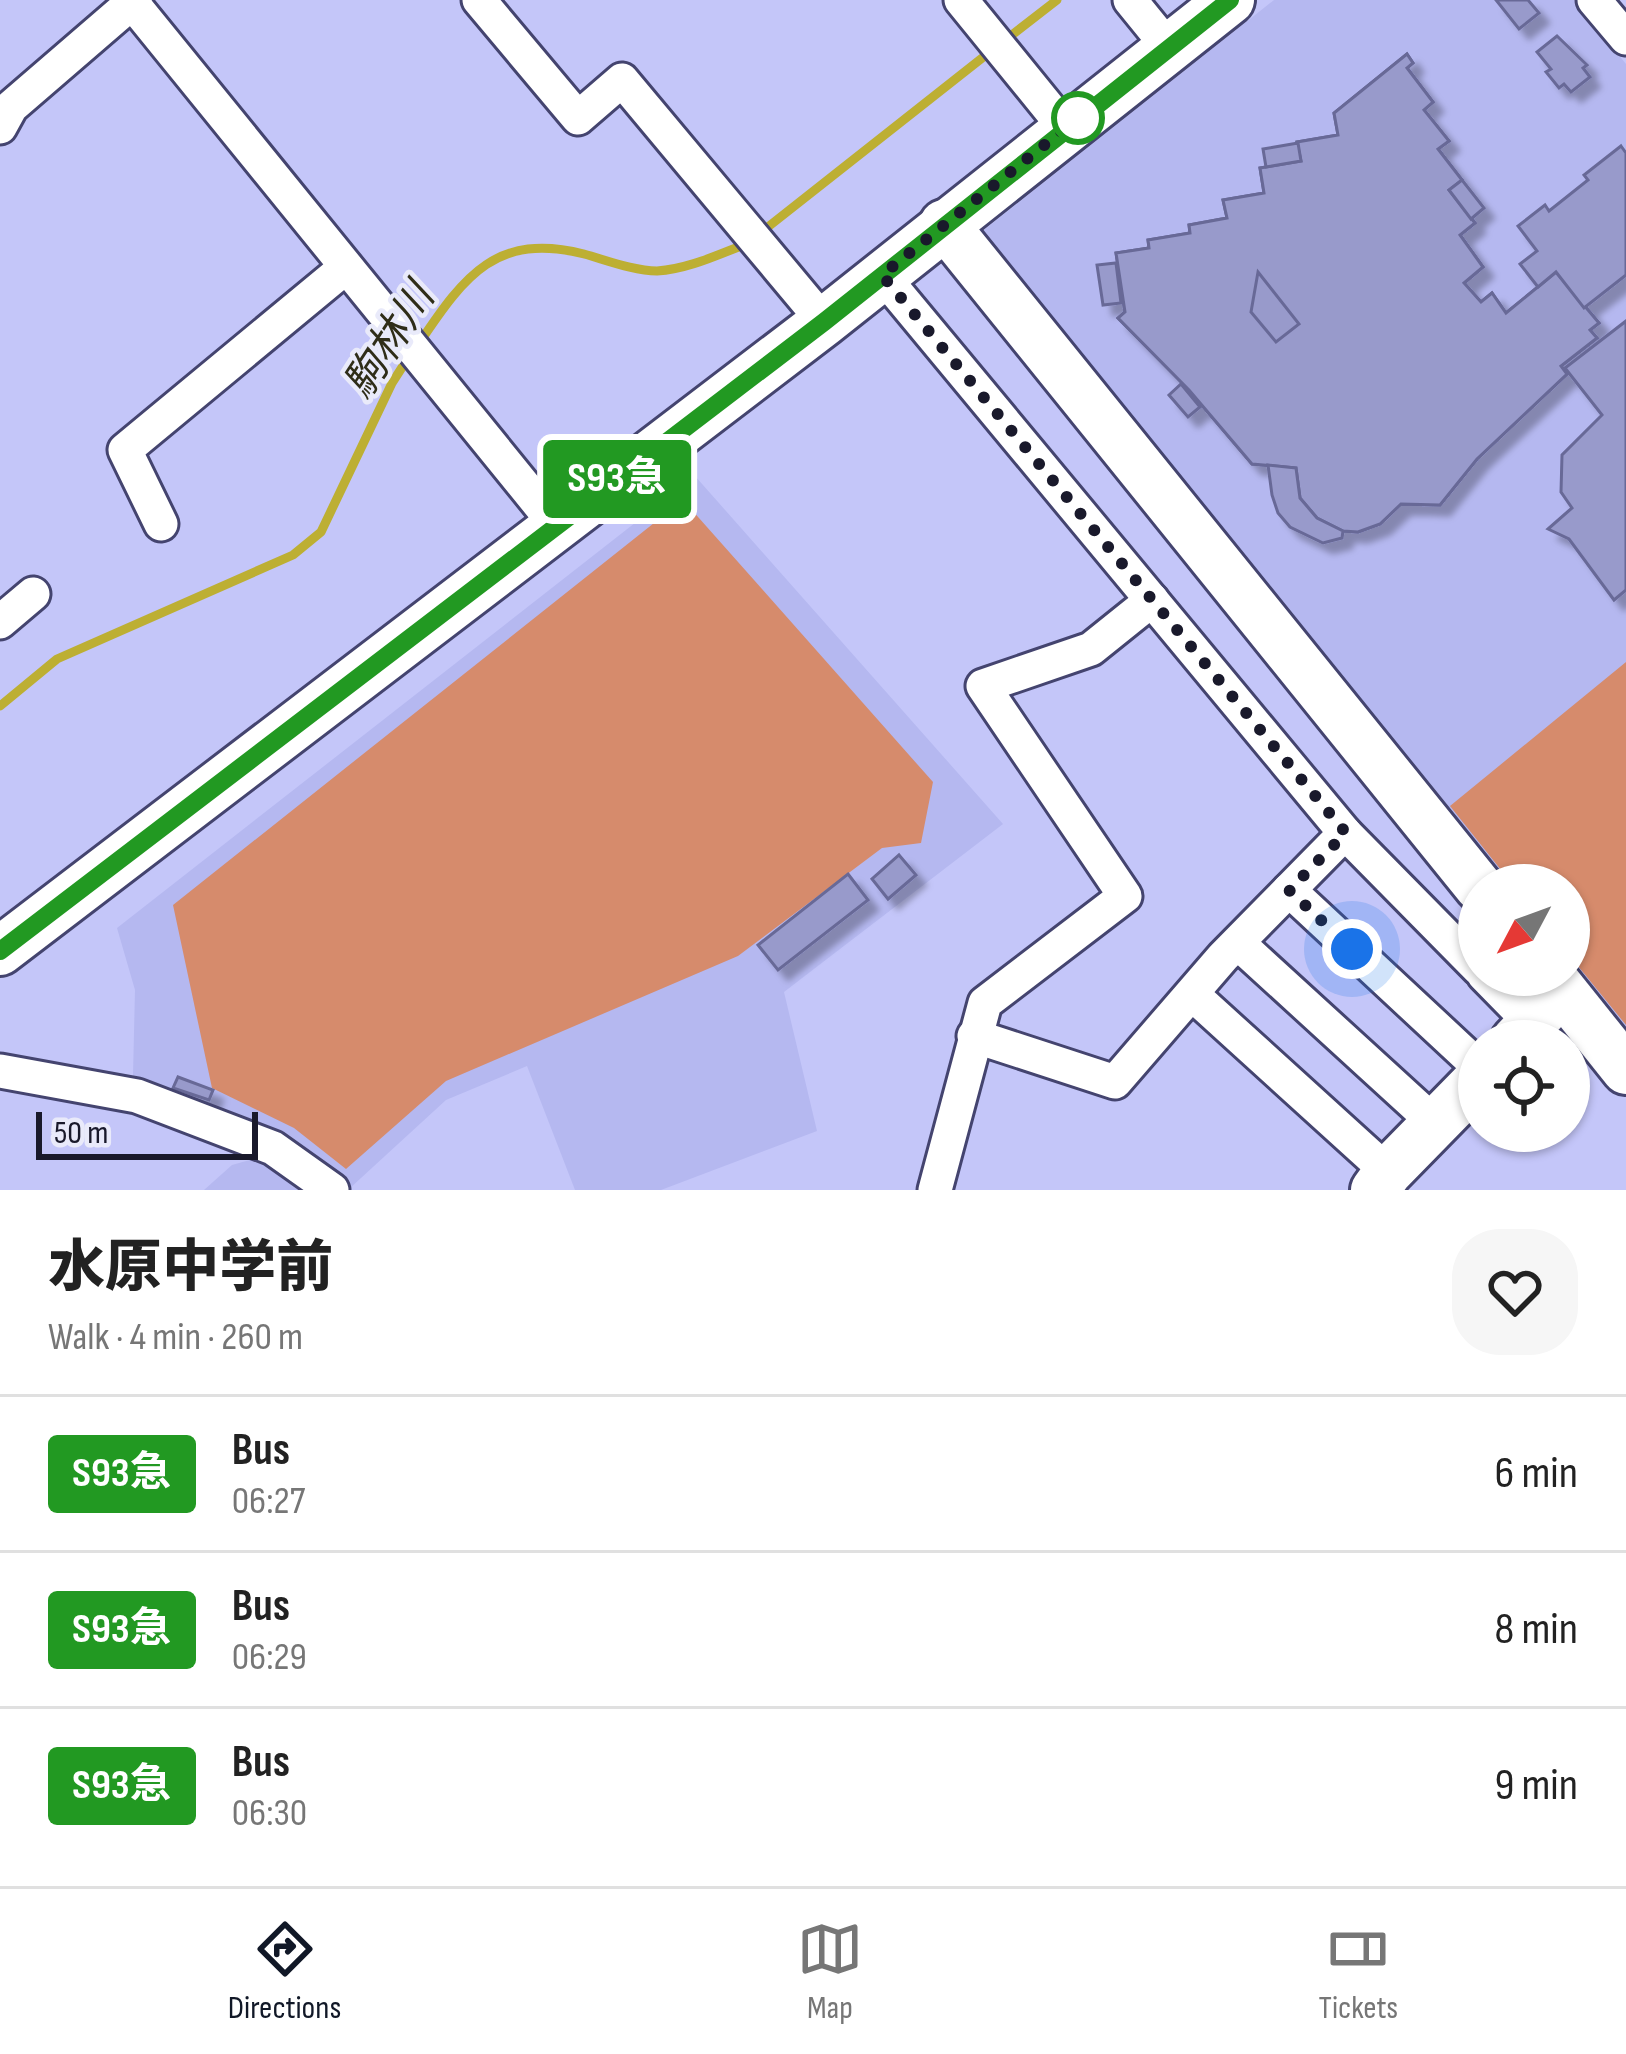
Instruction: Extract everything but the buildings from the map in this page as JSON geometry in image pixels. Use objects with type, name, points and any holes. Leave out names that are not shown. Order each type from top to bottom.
[{"type":"main road","points":[[0,951],[824,322],[1230,0]]},
{"type":"main road","points":[[944,224],[1460,864]]},
{"type":"main road","points":[[1539,1007],[1626,1070]]},
{"type":"main road","points":[[1382,1181],[1458,1100]]},
{"type":"street","points":[[479,0],[578,118],[622,80],[824,322]]},
{"type":"street","points":[[961,0],[1065,128]]},
{"type":"street","points":[[1130,0],[1168,47]]},
{"type":"street","points":[[1594,0],[1626,38]]},
{"type":"street","points":[[0,127],[11,107],[132,1],[556,526]]},
{"type":"street","points":[[161,524],[124,450],[346,267]]},
{"type":"street","points":[[882,275],[1346,833],[1458,947]]},
{"type":"street","points":[[0,622],[33,594]]},
{"type":"street","points":[[934,1190],[985,1003],[1125,896],[983,686],[1091,649],[1152,600]]},
{"type":"street","points":[[974,1036],[1115,1082],[1238,943],[1346,833]]},
{"type":"street","points":[[1289,890],[1458,1047]]},
{"type":"street","points":[[1238,943],[1436,1124]]},
{"type":"street","points":[[1192,994],[1382,1181]]},
{"type":"street","points":[[0,1071],[136,1096],[273,1148],[332,1190]]},
{"type":"shaded area","points":[[1274,0],[1574,0],[1626,64],[1626,1043],[1588,996],[1590,864],[1482,864],[979,234]]},
{"type":"shaded area","points":[[695,476],[1003,824],[784,992],[817,1131],[661,1190],[575,1190],[527,1066],[446,1100],[349,1189],[300,1146],[133,1076],[135,990],[117,928]]},
{"type":"shaded area","points":[[683,500],[933,782],[921,843],[882,848],[738,956],[446,1081],[346,1169],[294,1128],[212,1088],[173,905]]},
{"type":"shaded area","points":[[1626,662],[1626,1025],[1590,981],[1590,864],[1496,864],[1450,806]]},
{"type":"shaded area","points":[[260,1157],[321,1190],[204,1190],[232,1165]]},
{"type":"waterway","name":"駒林川","points":[[1004,41],[1057,0]]},
{"type":"waterway","name":"駒林川","points":[[759,234],[991,51]]},
{"type":"waterway","name":"駒林川","points":[[420,342],[469,279],[506,255],[554,249],[657,271],[746,244]]},
{"type":"waterway","name":"駒林川","points":[[0,706],[57,659],[293,555],[321,532],[410,355]]},
{"type":"bus line","name":"S93急","points":[[0,951],[824,322],[1230,0]]},
{"type":"route","points":[[1078,118],[882,275],[1346,833],[1289,890],[1352,949]]}]
